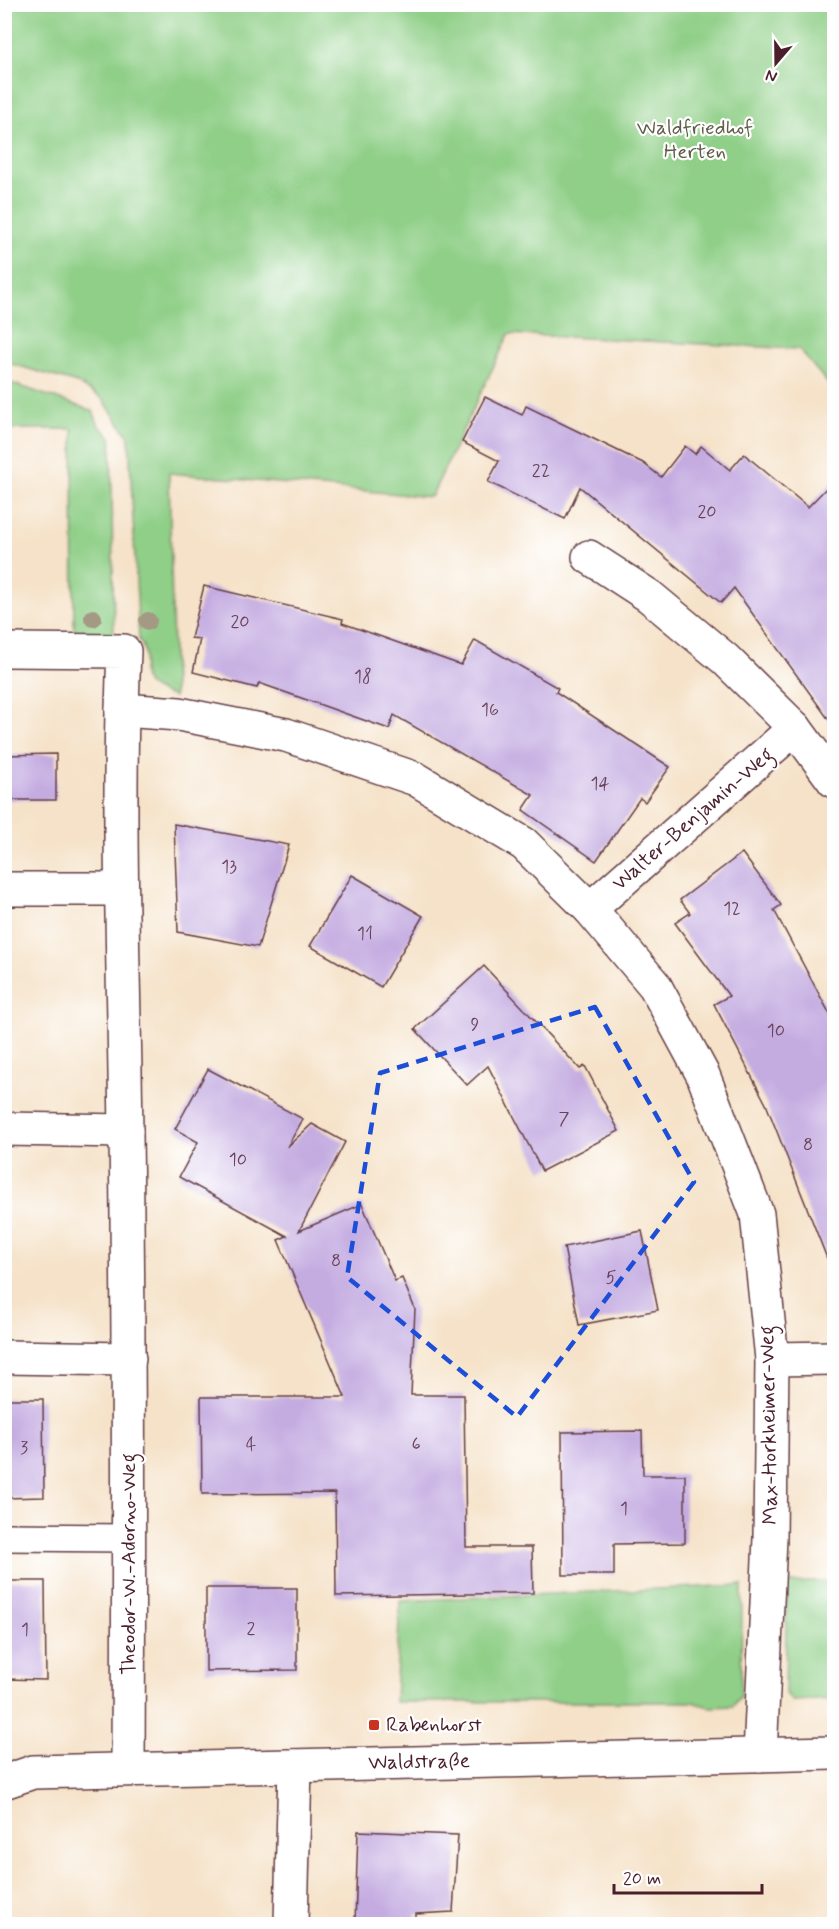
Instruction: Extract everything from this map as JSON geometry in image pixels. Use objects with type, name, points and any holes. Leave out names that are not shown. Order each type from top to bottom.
[{"type":"street","points":[[589,557],[649,596],[708,645],[795,728],[834,781]]},
{"type":"street","name":"Theodor-W.-Adorno-Weg","points":[[4,650],[124,651],[121,890],[129,1359],[128,1769]]},
{"type":"street","name":"Max-Horkheimer-Weg","points":[[122,710],[179,714],[286,735],[416,779],[524,844],[590,909],[655,986],[704,1075],[757,1214],[772,1359],[770,1538],[760,1755]]},
{"type":"street","name":"Walter-Benjamin-Weg","points":[[590,909],[795,728]]},
{"type":"street","points":[[4,889],[121,890]]},
{"type":"street","points":[[4,1129],[126,1131]]},
{"type":"street","points":[[4,1357],[129,1359]]},
{"type":"street","points":[[772,1359],[834,1358]]},
{"type":"street","name":"Waldstraße","points":[[4,1782],[33,1772],[834,1753]]},
{"type":"street","points":[[291,1924],[295,1766]]},
{"type":"lane","points":[[4,1537],[128,1538]]},
{"type":"highlighted area","points":[[595,1007],[694,1182],[517,1417],[347,1277],[380,1073]]},
{"type":"green space","name":"Waldfriedhof Herten","points":[[4,5],[834,5],[834,391],[799,349],[509,334],[431,497],[169,473],[174,697],[157,690],[144,678],[144,649],[139,640],[129,437],[102,398],[77,383],[5,362]]},
{"type":"green space","points":[[5,381],[93,411],[99,426],[111,437],[114,639],[74,637],[73,429],[5,429]]},
{"type":"green space","points":[[834,1581],[834,1699],[792,1701],[785,1692],[787,1583]]},
{"type":"green space","points":[[742,1585],[741,1696],[733,1706],[709,1707],[693,1702],[395,1702],[400,1601]]},
{"type":"building","points":[[485,397],[522,415],[526,406],[643,463],[661,477],[685,446],[695,454],[701,446],[730,470],[744,454],[808,507],[834,480],[834,727],[734,588],[721,603],[580,487],[565,519],[488,482],[499,461],[462,442]]},
{"type":"building","points":[[204,586],[343,619],[342,623],[461,665],[475,640],[558,688],[556,692],[670,767],[645,802],[640,798],[596,861],[523,810],[533,795],[394,715],[389,729],[259,683],[257,688],[193,672],[200,639],[191,638]]},
{"type":"building","points":[[56,754],[56,800],[4,800],[4,755]]},
{"type":"building","points":[[174,824],[289,845],[258,947],[178,932]]},
{"type":"building","points":[[742,853],[781,905],[774,910],[834,1022],[834,1271],[832,1271],[766,1104],[714,1004],[729,996],[675,923],[690,913],[680,900]]},
{"type":"building","points":[[352,875],[423,916],[381,987],[310,946]]},
{"type":"building","points":[[484,966],[580,1069],[585,1066],[619,1131],[542,1171],[488,1066],[467,1085],[415,1029]]},
{"type":"building","points":[[208,1069],[303,1119],[287,1147],[312,1124],[345,1142],[299,1231],[362,1204],[395,1281],[402,1278],[415,1309],[411,1395],[464,1395],[466,1547],[532,1547],[533,1593],[336,1596],[335,1493],[202,1494],[201,1397],[345,1397],[278,1240],[287,1236],[179,1177],[198,1142],[175,1129]]},
{"type":"building","points":[[642,1231],[658,1310],[579,1325],[564,1247]]},
{"type":"building","points":[[4,1399],[43,1399],[44,1497],[4,1498]]},
{"type":"building","points":[[642,1431],[643,1475],[685,1475],[685,1543],[614,1544],[614,1575],[563,1575],[562,1432]]},
{"type":"building","points":[[4,1581],[45,1581],[46,1680],[4,1679]]},
{"type":"building","points":[[206,1588],[297,1588],[297,1670],[206,1671]]},
{"type":"building","points":[[358,1831],[458,1835],[453,1912],[416,1914],[416,1924],[355,1924]]},
{"type":"place","name":"Rabenhorst","points":[[374,1725]]}]
